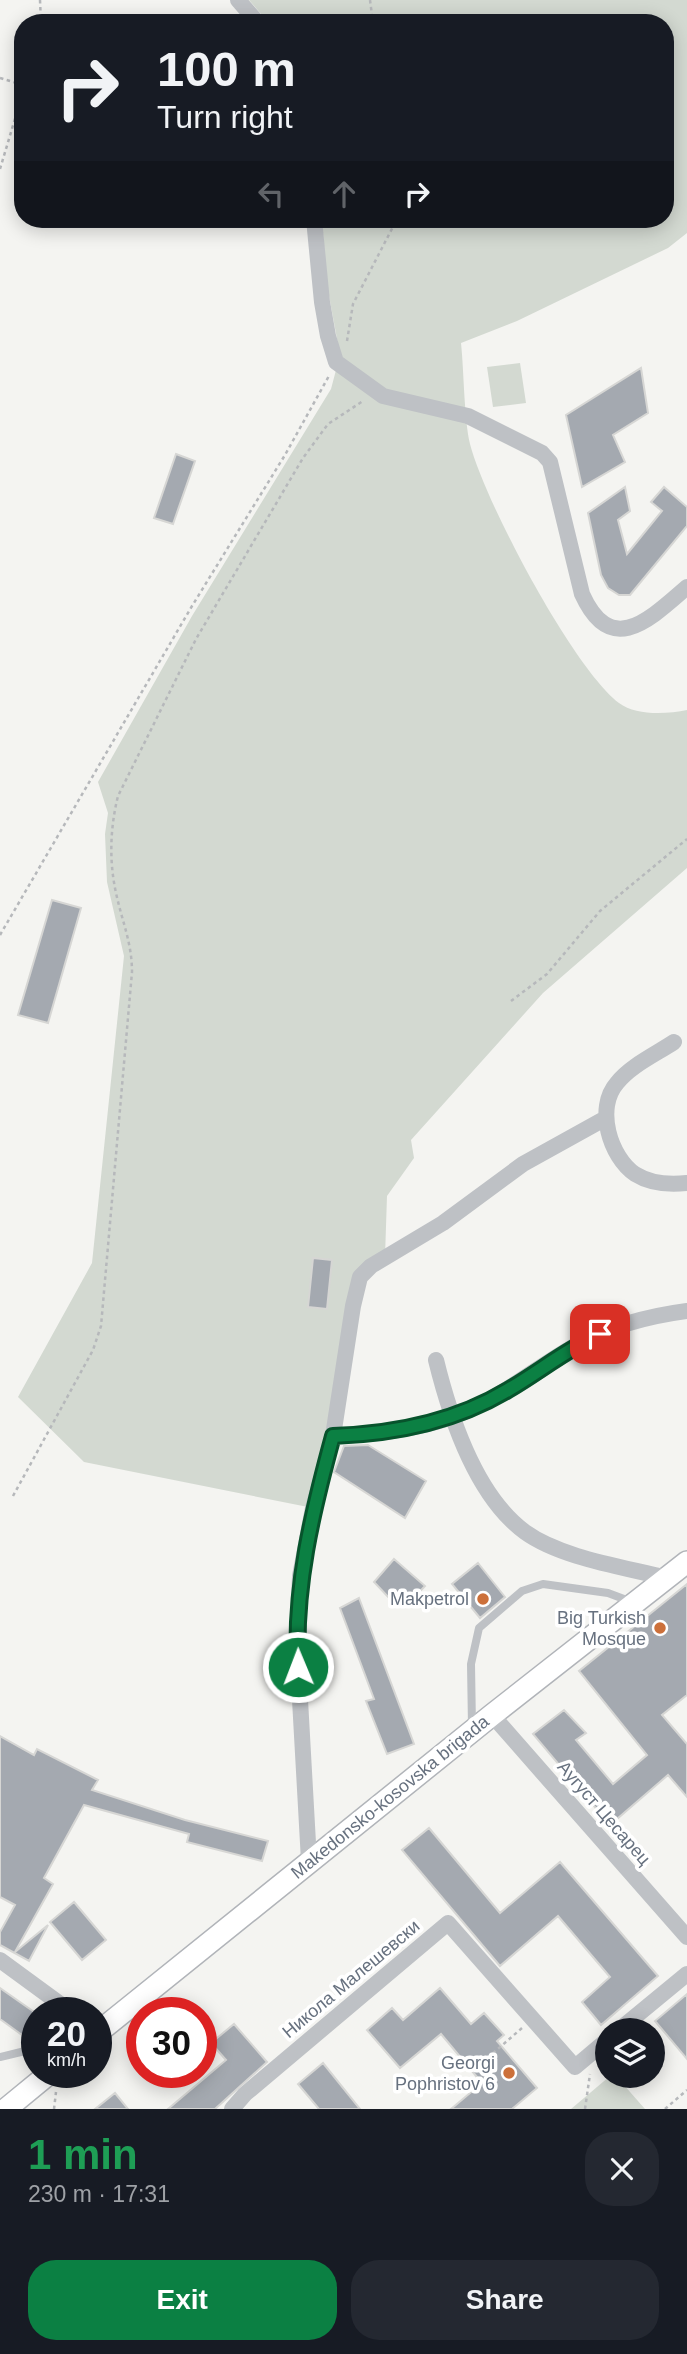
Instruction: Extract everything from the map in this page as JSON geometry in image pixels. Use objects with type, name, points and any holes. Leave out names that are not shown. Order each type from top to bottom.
[{"type":"street","points":[[238,0],[250,14]]},
{"type":"street","points":[[315,228],[322,302],[336,362],[383,396],[468,416],[542,453],[550,462],[582,594],[589,609],[603,625],[621,630],[633,626],[666,605],[687,587]]},
{"type":"street","points":[[674,1042],[616,1083],[607,1118],[614,1148],[622,1162],[636,1175],[666,1185],[687,1183]]},
{"type":"street","points":[[309,1861],[297,1646],[300,1576],[313,1508],[333,1436],[356,1287],[365,1270],[443,1223],[523,1164],[607,1118]]},
{"type":"street","points":[[333,1436],[376,1435],[450,1418],[506,1391],[579,1344],[621,1325],[687,1311]]},
{"type":"street","points":[[436,1360],[450,1418],[475,1468],[503,1511],[527,1533],[574,1554],[667,1578]]},
{"type":"street","name":"Makedonsko-kosovska brigada","points":[[112,2020],[687,1562]]},
{"type":"street","name":"Аугуст Цесарец","points":[[492,1715],[687,1937]]},
{"type":"street","name":"Никола Малешевски","points":[[232,2109],[245,2094],[448,1923],[575,2067],[592,2052]]},
{"type":"street","points":[[0,1960],[51,1997]]},
{"type":"street","points":[[634,2018],[687,1974]]},
{"type":"street","points":[[6,2109],[32,2088]]},
{"type":"lane","points":[[472,1732],[471,1664],[479,1628],[523,1591],[543,1584],[608,1593],[635,1603]]},
{"type":"lane","points":[[0,2057],[21,2052]]},
{"type":"path","points":[[0,169],[14,122]]},
{"type":"path","points":[[0,935],[192,606],[285,455],[336,362],[345,364],[353,304],[392,228]]},
{"type":"path","points":[[13,1496],[93,1350],[101,1326],[132,972],[131,942],[116,895],[111,854],[112,823],[123,782],[202,629],[317,435],[357,403],[383,396]]},
{"type":"path","points":[[510,1001],[547,974],[600,911],[687,839]]},
{"type":"path","points":[[490,2068],[484,2061],[533,2019]]},
{"type":"path","points":[[585,2109],[592,2052]]},
{"type":"path","points":[[665,2109],[687,2090]]},
{"type":"shaded area","points":[[249,0],[687,0],[687,233],[668,248],[517,321],[461,343],[470,444],[493,504],[556,621],[578,656],[619,703],[643,712],[687,710],[687,868],[543,993],[411,1140],[414,1158],[387,1196],[385,1257],[365,1270],[313,1508],[84,1462],[18,1397],[92,1263],[124,956],[107,882],[105,834],[108,813],[98,782],[192,616],[331,389],[340,355],[327,285],[323,228],[674,228],[674,14],[261,14]]},
{"type":"shaded area","points":[[520,363],[526,403],[493,407],[487,367]]},
{"type":"shaded area","points":[[596,2088],[627,2088],[645,2109],[571,2109]]},
{"type":"building","points":[[641,368],[648,413],[613,435],[625,462],[582,487],[566,415]]},
{"type":"building","points":[[176,454],[195,461],[173,524],[154,518]]},
{"type":"building","points":[[625,487],[630,511],[618,520],[627,554],[662,511],[651,502],[664,487],[687,507],[687,526],[630,595],[619,595],[608,588],[601,575],[588,513]]},
{"type":"building","points":[[52,900],[81,908],[48,1023],[18,1015]]},
{"type":"building","points":[[313,1258],[332,1260],[327,1309],[308,1307]]},
{"type":"building","points":[[368,1445],[426,1481],[405,1518],[334,1472],[344,1446]]},
{"type":"building","points":[[394,1559],[425,1586],[406,1606],[398,1598],[392,1601],[374,1582]]},
{"type":"building","points":[[478,1563],[505,1597],[480,1618],[452,1584]]},
{"type":"building","points":[[687,1584],[687,1695],[662,1715],[687,1744],[687,1797],[668,1775],[610,1825],[533,1734],[564,1710],[586,1733],[576,1740],[613,1784],[647,1755],[579,1671]]},
{"type":"building","points":[[359,1598],[414,1744],[387,1754],[366,1701],[374,1699],[340,1608]]},
{"type":"building","points":[[0,1736],[34,1755],[37,1749],[98,1780],[92,1790],[185,1820],[268,1841],[262,1861],[187,1842],[189,1834],[84,1805],[44,1878],[53,1884],[15,1952],[48,1925],[29,1961],[0,1945],[0,1932],[15,1905],[0,1897]]},
{"type":"building","points":[[429,1828],[500,1913],[560,1862],[658,1976],[609,2018],[595,2018],[582,2002],[610,1977],[558,1916],[500,1966],[402,1850]]},
{"type":"building","points":[[74,1902],[106,1940],[82,1960],[50,1922]]},
{"type":"building","points":[[0,1988],[21,2003],[21,2034],[0,2019]]},
{"type":"building","points":[[440,1988],[471,2024],[484,2013],[504,2035],[497,2041],[537,2088],[512,2109],[451,2109],[482,2083],[441,2034],[400,2068],[367,2030],[392,2008],[403,2020]]},
{"type":"building","points":[[687,1994],[687,2059],[665,2033],[665,2018],[659,2018]]},
{"type":"building","points":[[234,2024],[267,2062],[215,2109],[168,2109],[193,2088],[217,2088],[217,2068],[226,2060],[217,2050],[217,2038]]},
{"type":"building","points":[[323,2063],[360,2109],[319,2109],[298,2084]]},
{"type":"building","points":[[115,2093],[128,2109],[95,2109]]},
{"type":"place","name":"Makpetrol","points":[[483,1599]]},
{"type":"place","name":"Big Turkish Mosque","points":[[660,1628]]},
{"type":"place","name":"Georgi Pophristov 6","points":[[509,2073]]},
{"type":"route","points":[[298,1667],[300,1576],[313,1508],[333,1436],[376,1435],[450,1418],[506,1391],[579,1344],[600,1334]]}]
